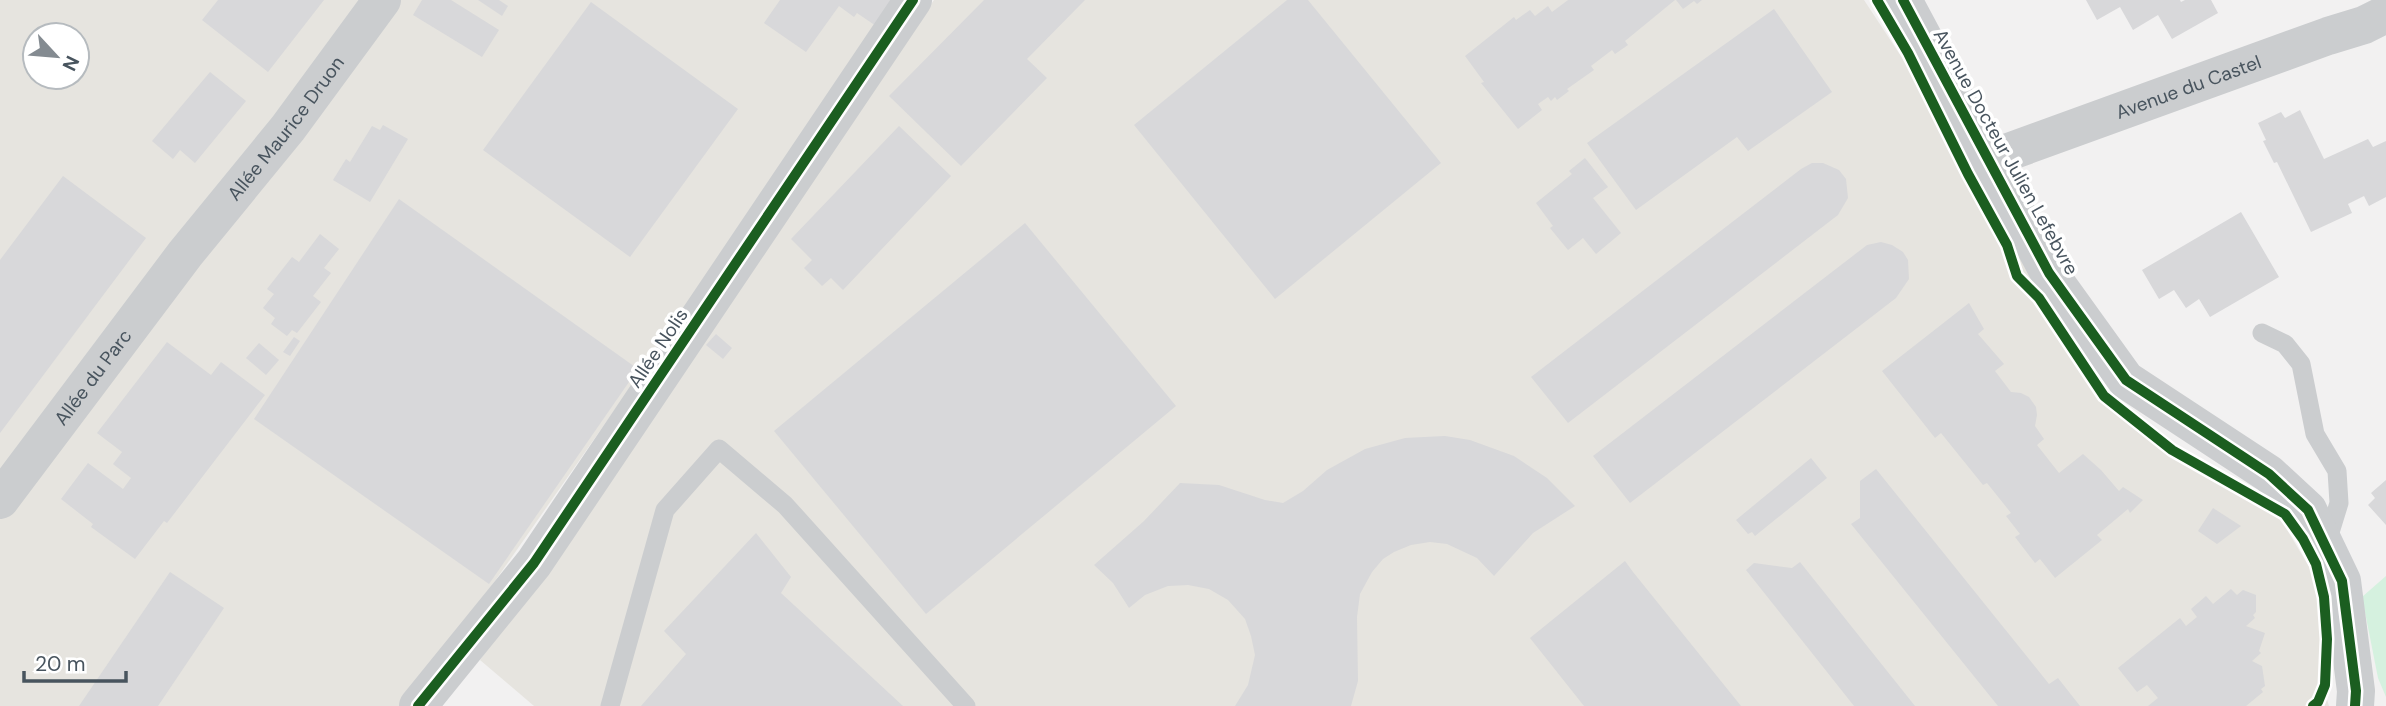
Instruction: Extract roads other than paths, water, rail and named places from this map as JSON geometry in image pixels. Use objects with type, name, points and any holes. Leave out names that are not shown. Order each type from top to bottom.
[{"type":"street","name":"Allée Maurice Druon","points":[[185,254],[289,128],[382,0]]},
{"type":"street","name":"Allée Nolis","points":[[418,706],[534,563],[913,0]]},
{"type":"street","name":"Avenue Docteur Julien Lefebvre","points":[[1903,0],[2049,273],[2126,380],[2269,474],[2308,510],[2342,581],[2356,691],[2355,706]]},
{"type":"street","name":"Avenue du Castel","points":[[1989,159],[2364,25],[2386,14]]},
{"type":"street","name":"Allée du Parc","points":[[0,500],[185,254]]},
{"type":"lane","points":[[2262,333],[2285,344],[2301,364],[2315,434],[2337,471],[2339,503],[2325,547]]},
{"type":"lane","points":[[610,706],[665,510],[719,449],[785,505],[966,706]]}]
